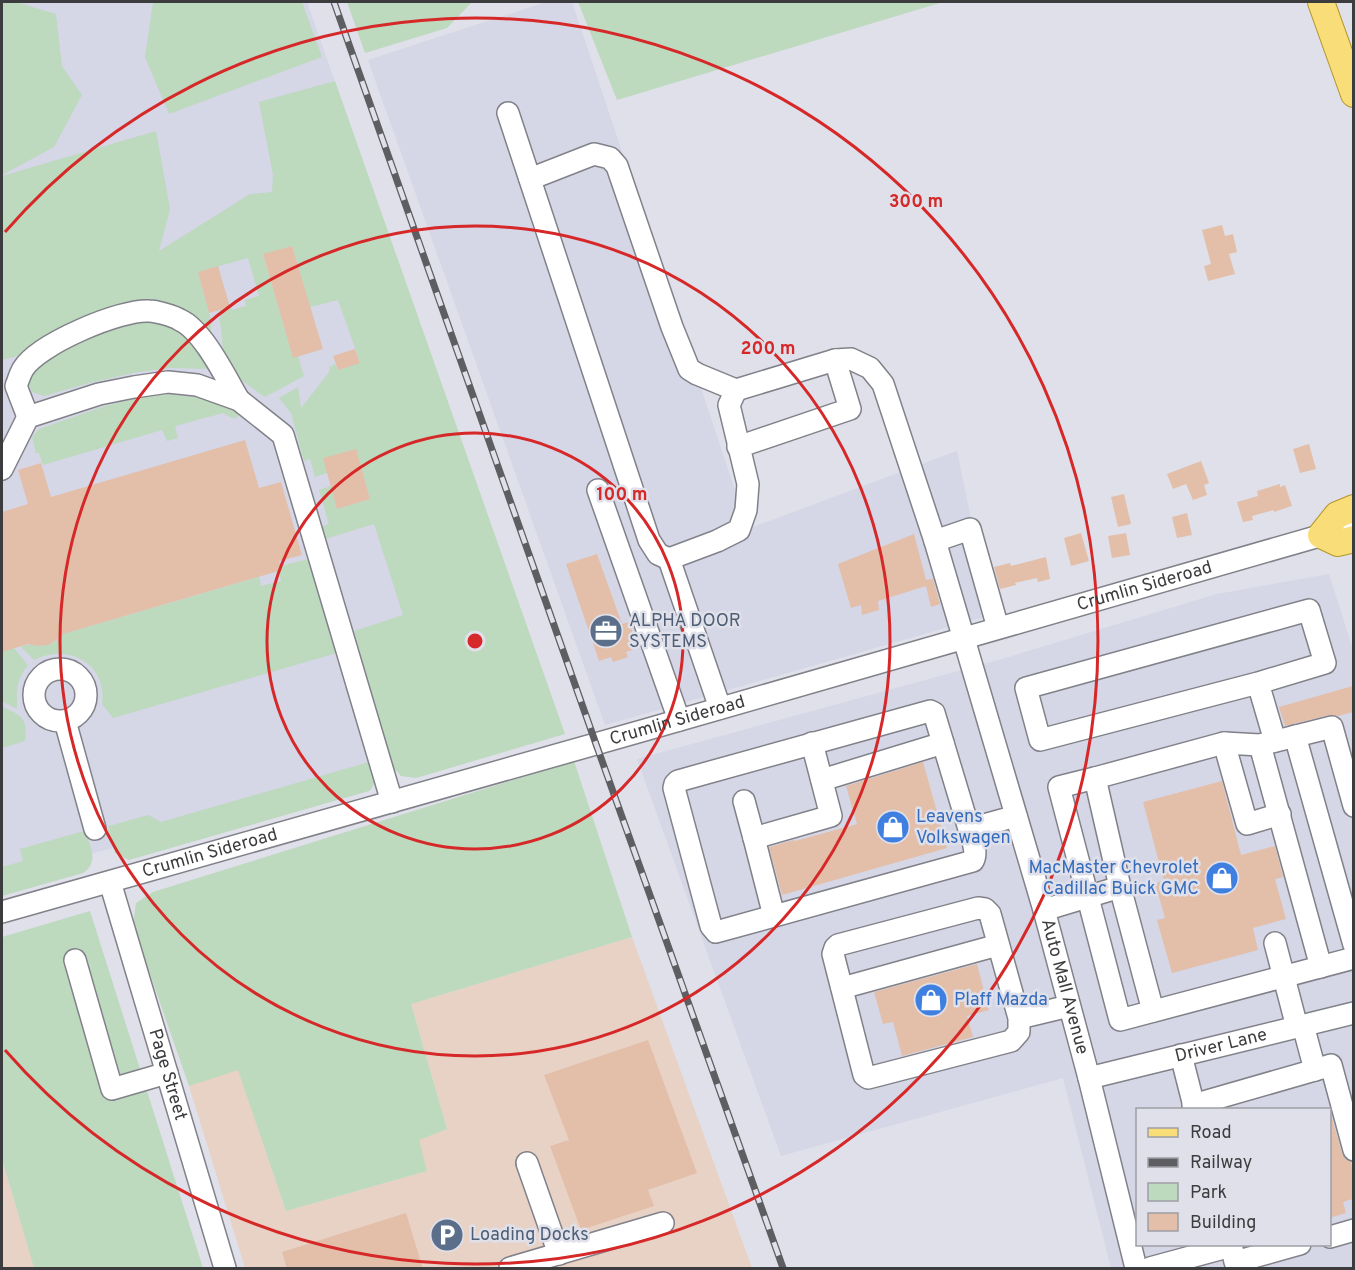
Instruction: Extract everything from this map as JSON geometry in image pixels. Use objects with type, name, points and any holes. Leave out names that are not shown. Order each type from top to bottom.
[{"type":"main road","points":[[1321,2],[1353,94]]},
{"type":"main road","points":[[1353,508],[1337,515],[1321,535],[1338,543],[1353,539]]},
{"type":"street","points":[[508,113],[649,540],[658,554],[669,558],[717,541],[739,530],[746,510],[747,484],[729,405],[736,390]]},
{"type":"street","points":[[530,179],[594,154],[610,158],[617,166],[672,327],[689,369],[697,374],[736,390],[835,360],[850,409],[738,447]]},
{"type":"street","points":[[28,417],[16,386],[23,368],[42,351],[99,322],[124,314],[149,311],[181,320],[202,338],[239,400]]},
{"type":"street","name":"Auto Mall Avenue","points":[[835,360],[851,359],[870,368],[883,384],[935,541],[1044,910],[1089,1078],[1136,1269]]},
{"type":"street","points":[[2,469],[28,417],[99,394],[168,382],[197,385],[239,400],[283,435],[392,802]]},
{"type":"street","points":[[598,490],[679,720]]},
{"type":"street","points":[[935,541],[970,529],[998,628]]},
{"type":"street","name":"Crumlin Sideroad","points":[[2,912],[1321,535]]},
{"type":"street","points":[[669,558],[720,708]]},
{"type":"street","points":[[1310,610],[1325,663],[1258,683],[1040,740],[1026,688],[1310,610]]},
{"type":"street","points":[[1258,683],[1277,741],[1353,945]]},
{"type":"street","points":[[930,711],[934,713],[969,829],[975,852],[973,861],[716,932],[713,930],[674,788],[678,781],[812,743],[930,711]]},
{"type":"street","points":[[65,721],[95,829]]},
{"type":"street","points":[[1353,806],[1332,727],[1277,741],[1224,743],[1059,787],[1120,1020],[1353,958]]},
{"type":"street","points":[[1277,741],[1280,814],[1322,967]]},
{"type":"street","points":[[754,838],[831,816],[812,743]]},
{"type":"street","points":[[822,780],[943,743]]},
{"type":"street","points":[[1224,743],[1247,824],[1280,814]]},
{"type":"street","points":[[1095,778],[1120,887],[1153,1011]]},
{"type":"street","points":[[744,801],[774,916]]},
{"type":"street","points":[[969,829],[1016,816]]},
{"type":"street","name":"Page Street","points":[[110,882],[225,1269]]},
{"type":"street","points":[[1044,910],[1120,887]]},
{"type":"street","points":[[978,908],[985,909],[990,914],[1019,1018],[1019,1032],[1011,1041],[868,1078],[864,1075],[842,988],[833,954],[838,945],[978,908]]},
{"type":"street","points":[[1275,943],[1315,1070]]},
{"type":"street","points":[[842,988],[998,945]]},
{"type":"street","points":[[75,960],[112,1089],[167,1073]]},
{"type":"street","points":[[1019,1018],[1069,1006]]},
{"type":"street","name":"Driver Lane","points":[[1089,1078],[1353,1013]]},
{"type":"street","points":[[1180,1055],[1194,1107],[1332,1065],[1353,1150]]},
{"type":"street","points":[[527,1163],[559,1254]]},
{"type":"street","points":[[510,1269],[663,1223]]},
{"type":"street","points":[[1331,1236],[1353,1230]]},
{"type":"street","points":[[1150,1269],[1231,1246],[1235,1262],[1296,1246]]},
{"type":"shaded area","points":[[2,2],[307,2],[562,728],[495,744],[2,878]]},
{"type":"shaded area","points":[[546,2],[572,2],[748,529],[957,451],[991,615],[605,725],[368,60]]},
{"type":"shaded area","points":[[1329,574],[1354,653],[1353,1268],[1111,1268],[1063,1078],[781,1156],[637,759],[1002,659],[1217,594]]},
{"type":"shaded area","points":[[632,937],[752,1268],[245,1268],[189,1086],[238,1069],[286,1211],[427,1171],[418,1140],[447,1129],[411,1004]]},
{"type":"shaded area","points":[[2,1159],[34,1268],[2,1268]]},
{"type":"green space","points":[[2,2],[16,2],[56,14],[62,66],[82,95],[54,147],[2,175]]},
{"type":"green space","points":[[153,2],[302,2],[322,57],[169,114],[145,57]]},
{"type":"green space","points":[[347,2],[472,2],[447,28],[365,53]]},
{"type":"green space","points":[[578,2],[943,2],[617,100]]},
{"type":"green space","points":[[335,81],[565,734],[416,778],[401,776],[393,767],[354,631],[403,615],[374,524],[325,539],[322,526],[329,524],[319,490],[331,486],[337,509],[370,499],[356,450],[327,473],[315,477],[310,459],[304,461],[291,413],[279,398],[298,387],[301,408],[330,371],[329,367],[335,364],[338,370],[360,362],[338,300],[310,307],[292,246],[263,255],[293,357],[298,356],[304,376],[265,397],[234,373],[225,360],[223,352],[220,310],[231,307],[232,310],[246,306],[245,300],[259,296],[248,258],[198,272],[211,320],[211,340],[150,305],[28,353],[2,360],[2,176],[156,131],[170,209],[159,251],[250,194],[272,192],[273,175],[259,102]]},
{"type":"green space","points":[[152,318],[185,330],[211,369],[171,368],[138,372],[44,396],[32,392],[29,385],[33,372],[46,358],[78,338]]},
{"type":"green space","points":[[168,394],[213,399],[237,413],[238,416],[232,418],[223,413],[175,426],[178,438],[167,441],[162,430],[43,465],[39,453],[36,453],[32,437],[39,429],[105,406]]},
{"type":"green space","points":[[312,558],[337,653],[113,718],[102,704],[99,678],[83,660],[72,655],[60,654],[47,655],[34,660],[20,646],[48,645],[58,640],[63,634],[259,577],[261,586],[281,581],[279,571],[282,570],[281,566]]},
{"type":"green space","points":[[14,648],[28,665],[18,686],[17,709],[2,701],[2,652]]},
{"type":"green space","points":[[2,706],[22,718],[26,733],[25,741],[2,748]]},
{"type":"green space","points":[[574,761],[632,937],[411,1004],[447,1129],[419,1140],[427,1171],[286,1211],[238,1070],[189,1086],[133,925],[136,903],[153,892]]},
{"type":"green space","points":[[369,762],[374,784],[369,791],[129,860],[115,853],[108,830],[109,826],[148,815],[161,822]]},
{"type":"green space","points":[[84,831],[92,859],[88,869],[83,873],[2,896],[2,867],[23,861],[20,849]]},
{"type":"green space","points":[[90,911],[203,1268],[34,1268],[2,1159],[2,937]]},
{"type":"building","points":[[1222,225],[1225,236],[1233,234],[1237,252],[1229,254],[1235,274],[1208,281],[1204,266],[1211,264],[1202,230]]},
{"type":"building","points":[[292,246],[323,349],[293,358],[263,254]]},
{"type":"building","points":[[218,266],[230,307],[209,313],[198,272]]},
{"type":"building","points":[[355,349],[360,363],[338,370],[333,356]]},
{"type":"building","points":[[245,440],[259,488],[281,482],[302,555],[279,561],[282,570],[63,634],[48,645],[28,644],[2,652],[2,512],[28,504],[18,470],[41,463],[51,497]]},
{"type":"building","points":[[1309,444],[1316,469],[1300,473],[1293,449]]},
{"type":"building","points":[[356,449],[370,499],[337,509],[323,458]]},
{"type":"building","points":[[1201,461],[1209,483],[1204,485],[1207,495],[1193,500],[1186,484],[1173,489],[1167,474]]},
{"type":"building","points":[[1280,484],[1280,487],[1285,485],[1292,506],[1252,516],[1253,520],[1243,522],[1237,502],[1258,496],[1257,491]]},
{"type":"building","points":[[1124,494],[1131,524],[1118,527],[1111,497]]},
{"type":"building","points":[[1187,513],[1192,535],[1177,538],[1172,517]]},
{"type":"building","points":[[1081,533],[1089,561],[1071,566],[1064,538]]},
{"type":"building","points":[[1126,533],[1130,555],[1112,558],[1108,536]]},
{"type":"building","points":[[914,534],[926,580],[933,579],[940,604],[931,607],[926,586],[878,601],[879,610],[862,615],[861,605],[851,608],[838,564]]},
{"type":"building","points":[[597,554],[622,624],[629,622],[638,648],[626,652],[628,657],[613,662],[611,657],[599,661],[566,564]]},
{"type":"building","points":[[1046,557],[1050,579],[1038,582],[1037,578],[1000,589],[994,567],[1010,563],[1011,566]]},
{"type":"building","points":[[1353,686],[1353,712],[1338,716],[1329,715],[1285,726],[1279,707]]},
{"type":"building","name":"Leavens Volkswagen","points":[[923,762],[947,848],[782,895],[769,847],[857,824],[846,786]]},
{"type":"building","name":"MacMaster Chevrolet Cadillac Buick GMC","points":[[1222,781],[1241,855],[1275,846],[1283,877],[1275,879],[1286,919],[1253,928],[1258,950],[1172,973],[1157,920],[1165,918],[1155,883],[1164,881],[1143,802]]},
{"type":"building","name":"Plaff Mazda","points":[[977,964],[989,1010],[967,1016],[973,1037],[902,1056],[893,1022],[883,1024],[874,992]]},
{"type":"building","points":[[648,1040],[697,1173],[648,1190],[654,1206],[581,1230],[550,1146],[569,1140],[544,1075]]},
{"type":"building","points":[[1331,1118],[1342,1153],[1345,1159],[1351,1162],[1353,1199],[1343,1202],[1346,1213],[1331,1217]]},
{"type":"building","points":[[406,1213],[423,1269],[287,1269],[282,1252]]},
{"type":"railway","points":[[334,2],[783,1268]]},
{"type":"place","name":"ALPHA DOOR SYSTEMS","points":[[606,631]]},
{"type":"place","name":"Leavens Volkswagen","points":[[893,827]]},
{"type":"place","name":"MacMaster Chevrolet Cadillac Buick GMC","points":[[1222,878]]},
{"type":"place","name":"Plaff Mazda","points":[[931,1000]]},
{"type":"place","name":"Loading Docks","points":[[447,1235]]}]
